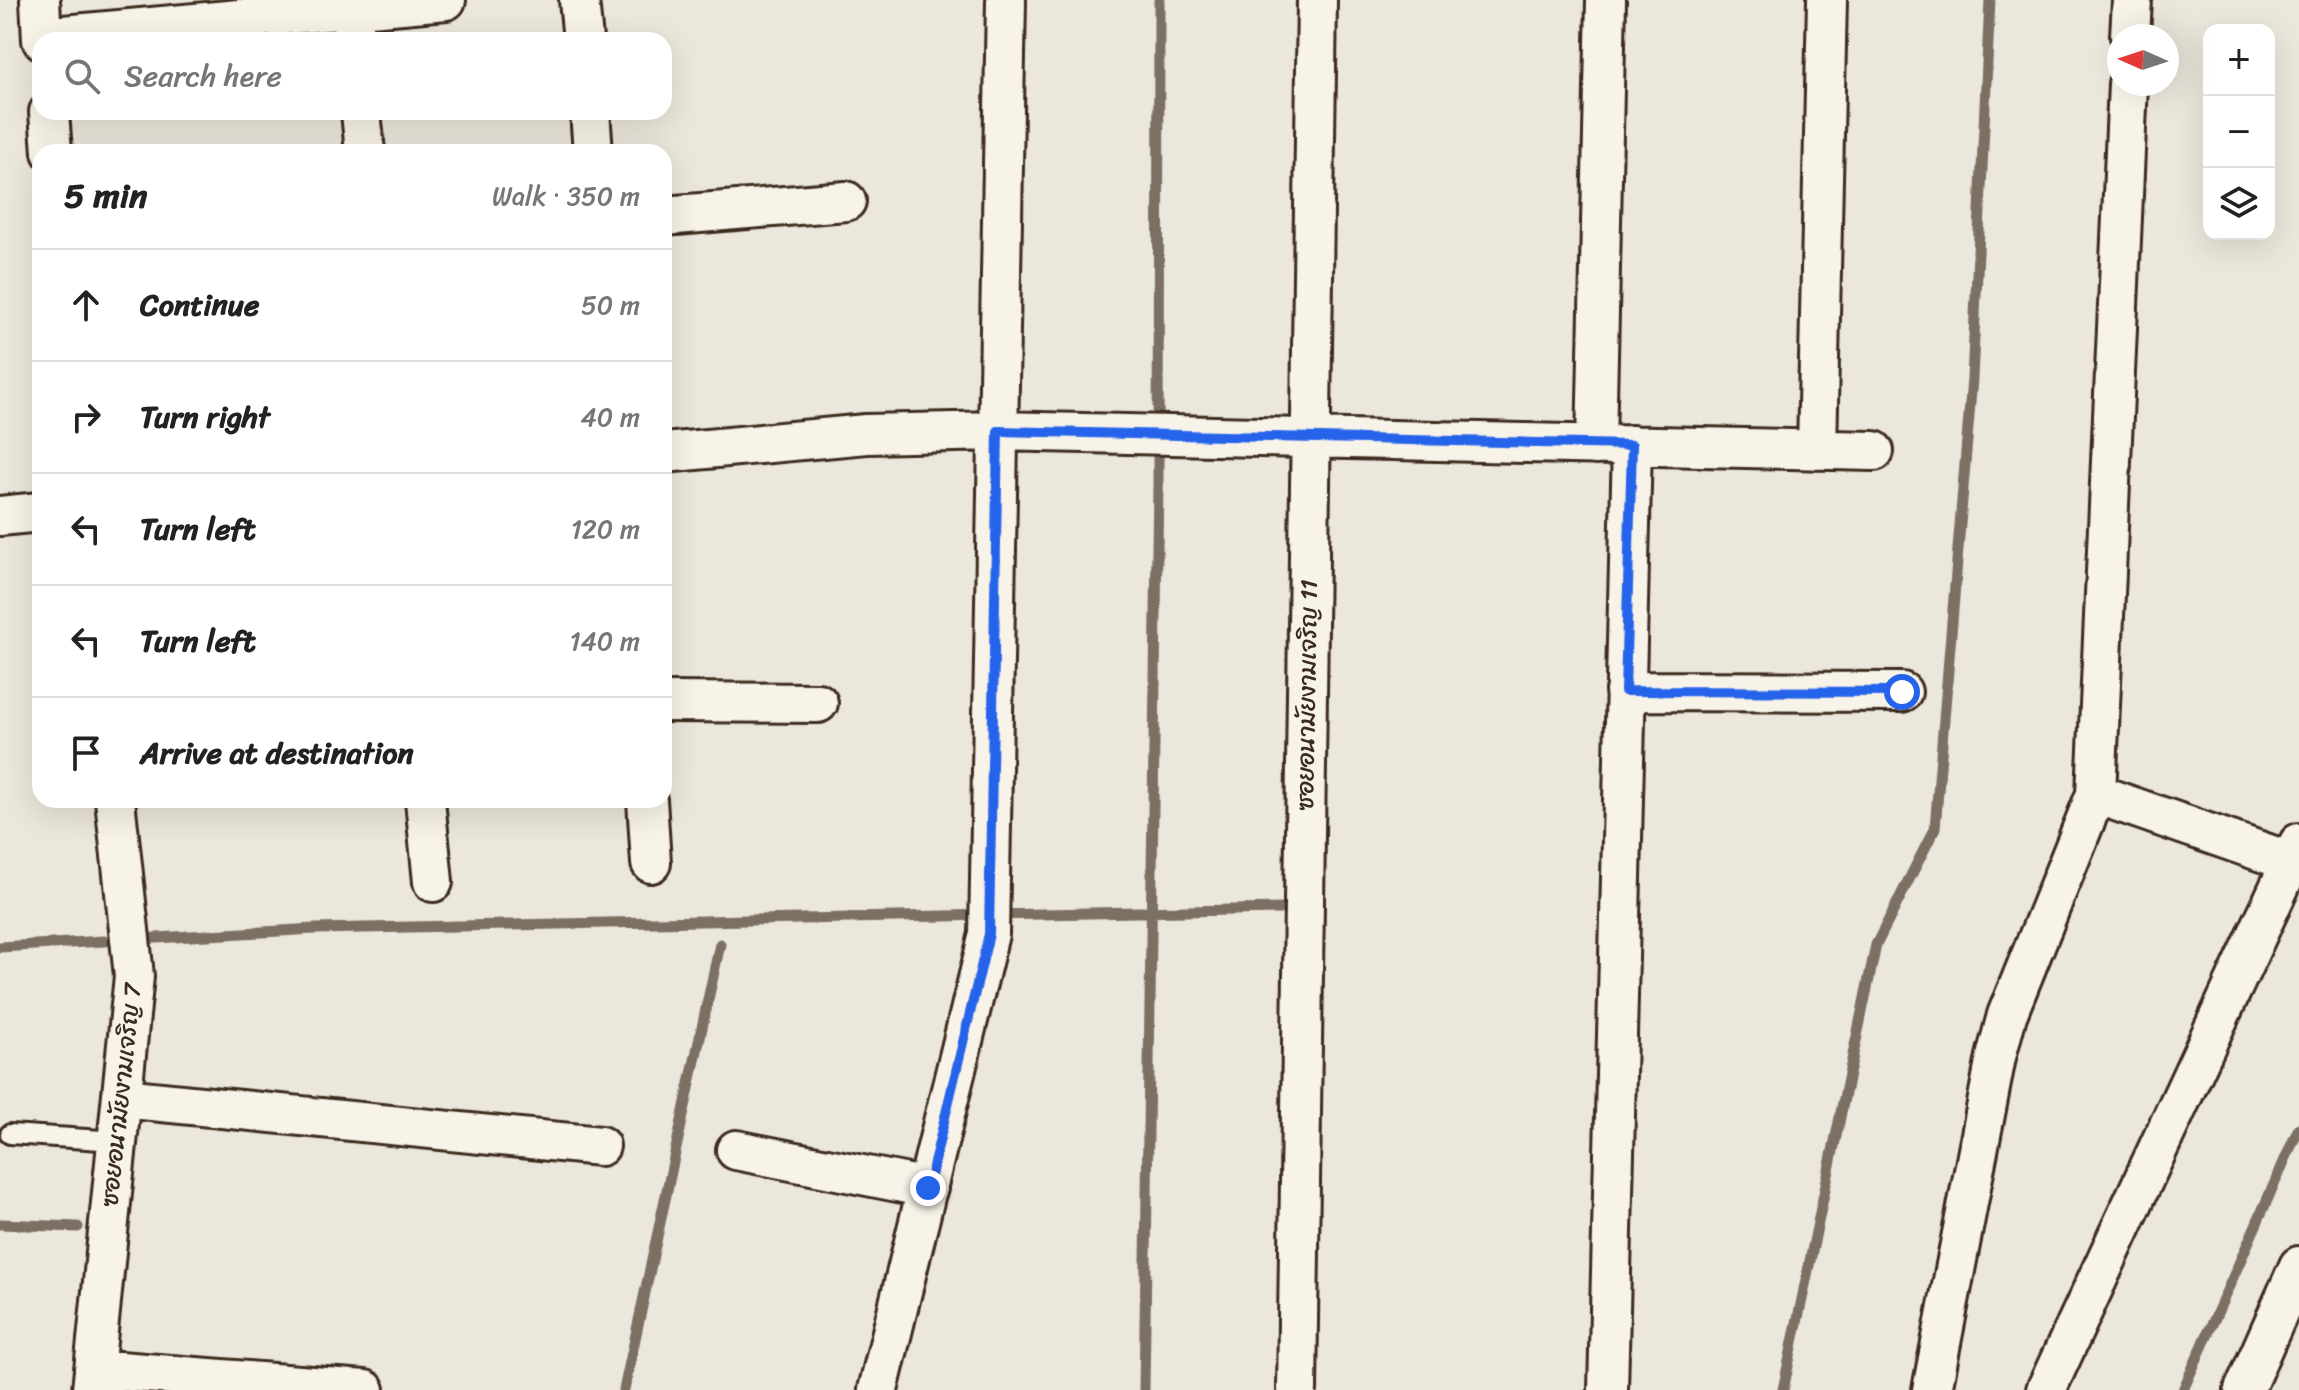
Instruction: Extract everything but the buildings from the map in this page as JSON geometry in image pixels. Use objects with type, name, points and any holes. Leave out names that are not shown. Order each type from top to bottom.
[{"type":"street","points":[[42,26],[352,16],[446,0]]},
{"type":"street","points":[[579,0],[582,32]]},
{"type":"street","points":[[878,1390],[989,934],[1006,0]]},
{"type":"street","name":"ซอยอนามัยงามเจริญ 11","points":[[1297,1390],[1317,0]]},
{"type":"street","points":[[1606,0],[1614,445],[1625,691],[1608,1390]]},
{"type":"street","points":[[1817,450],[1827,0]]},
{"type":"street","points":[[2131,24],[2132,0]]},
{"type":"street","points":[[1932,1390],[1996,1057],[2007,1015],[2096,794],[2127,96]]},
{"type":"street","points":[[50,120],[51,144]]},
{"type":"street","points":[[362,120],[364,144]]},
{"type":"street","points":[[591,120],[592,144]]},
{"type":"street","points":[[672,215],[846,201]]},
{"type":"street","points":[[672,452],[866,434],[998,431],[1874,451]]},
{"type":"street","points":[[0,516],[32,513]]},
{"type":"street","points":[[1625,691],[1902,692]]},
{"type":"street","points":[[672,702],[818,703]]},
{"type":"street","points":[[2046,1390],[2296,857],[2096,794]]},
{"type":"street","name":"ซอยอนามัยงามเจริญ 7","points":[[93,1379],[134,976],[116,808]]},
{"type":"street","points":[[426,808],[433,882]]},
{"type":"street","points":[[648,808],[651,863]]},
{"type":"street","points":[[122,1098],[600,1146]]},
{"type":"street","points":[[736,1150],[928,1188]]},
{"type":"street","points":[[2244,1390],[2299,1266]]},
{"type":"street","points":[[93,1379],[365,1390]]},
{"type":"lane","points":[[10,1134],[117,1141]]},
{"type":"waterway","points":[[1144,1390],[1158,485],[1159,0]]},
{"type":"waterway","points":[[1783,1390],[1876,945],[1935,828],[1972,379],[1990,0]]},
{"type":"waterway","points":[[0,947],[315,929],[1280,909]]},
{"type":"waterway","points":[[624,1390],[720,944]]},
{"type":"waterway","points":[[2183,1390],[2299,1128]]},
{"type":"waterway","points":[[0,1224],[78,1227]]},
{"type":"route","points":[[928,1188],[989,934],[998,431],[1632,445],[1625,691],[1902,692]]}]
